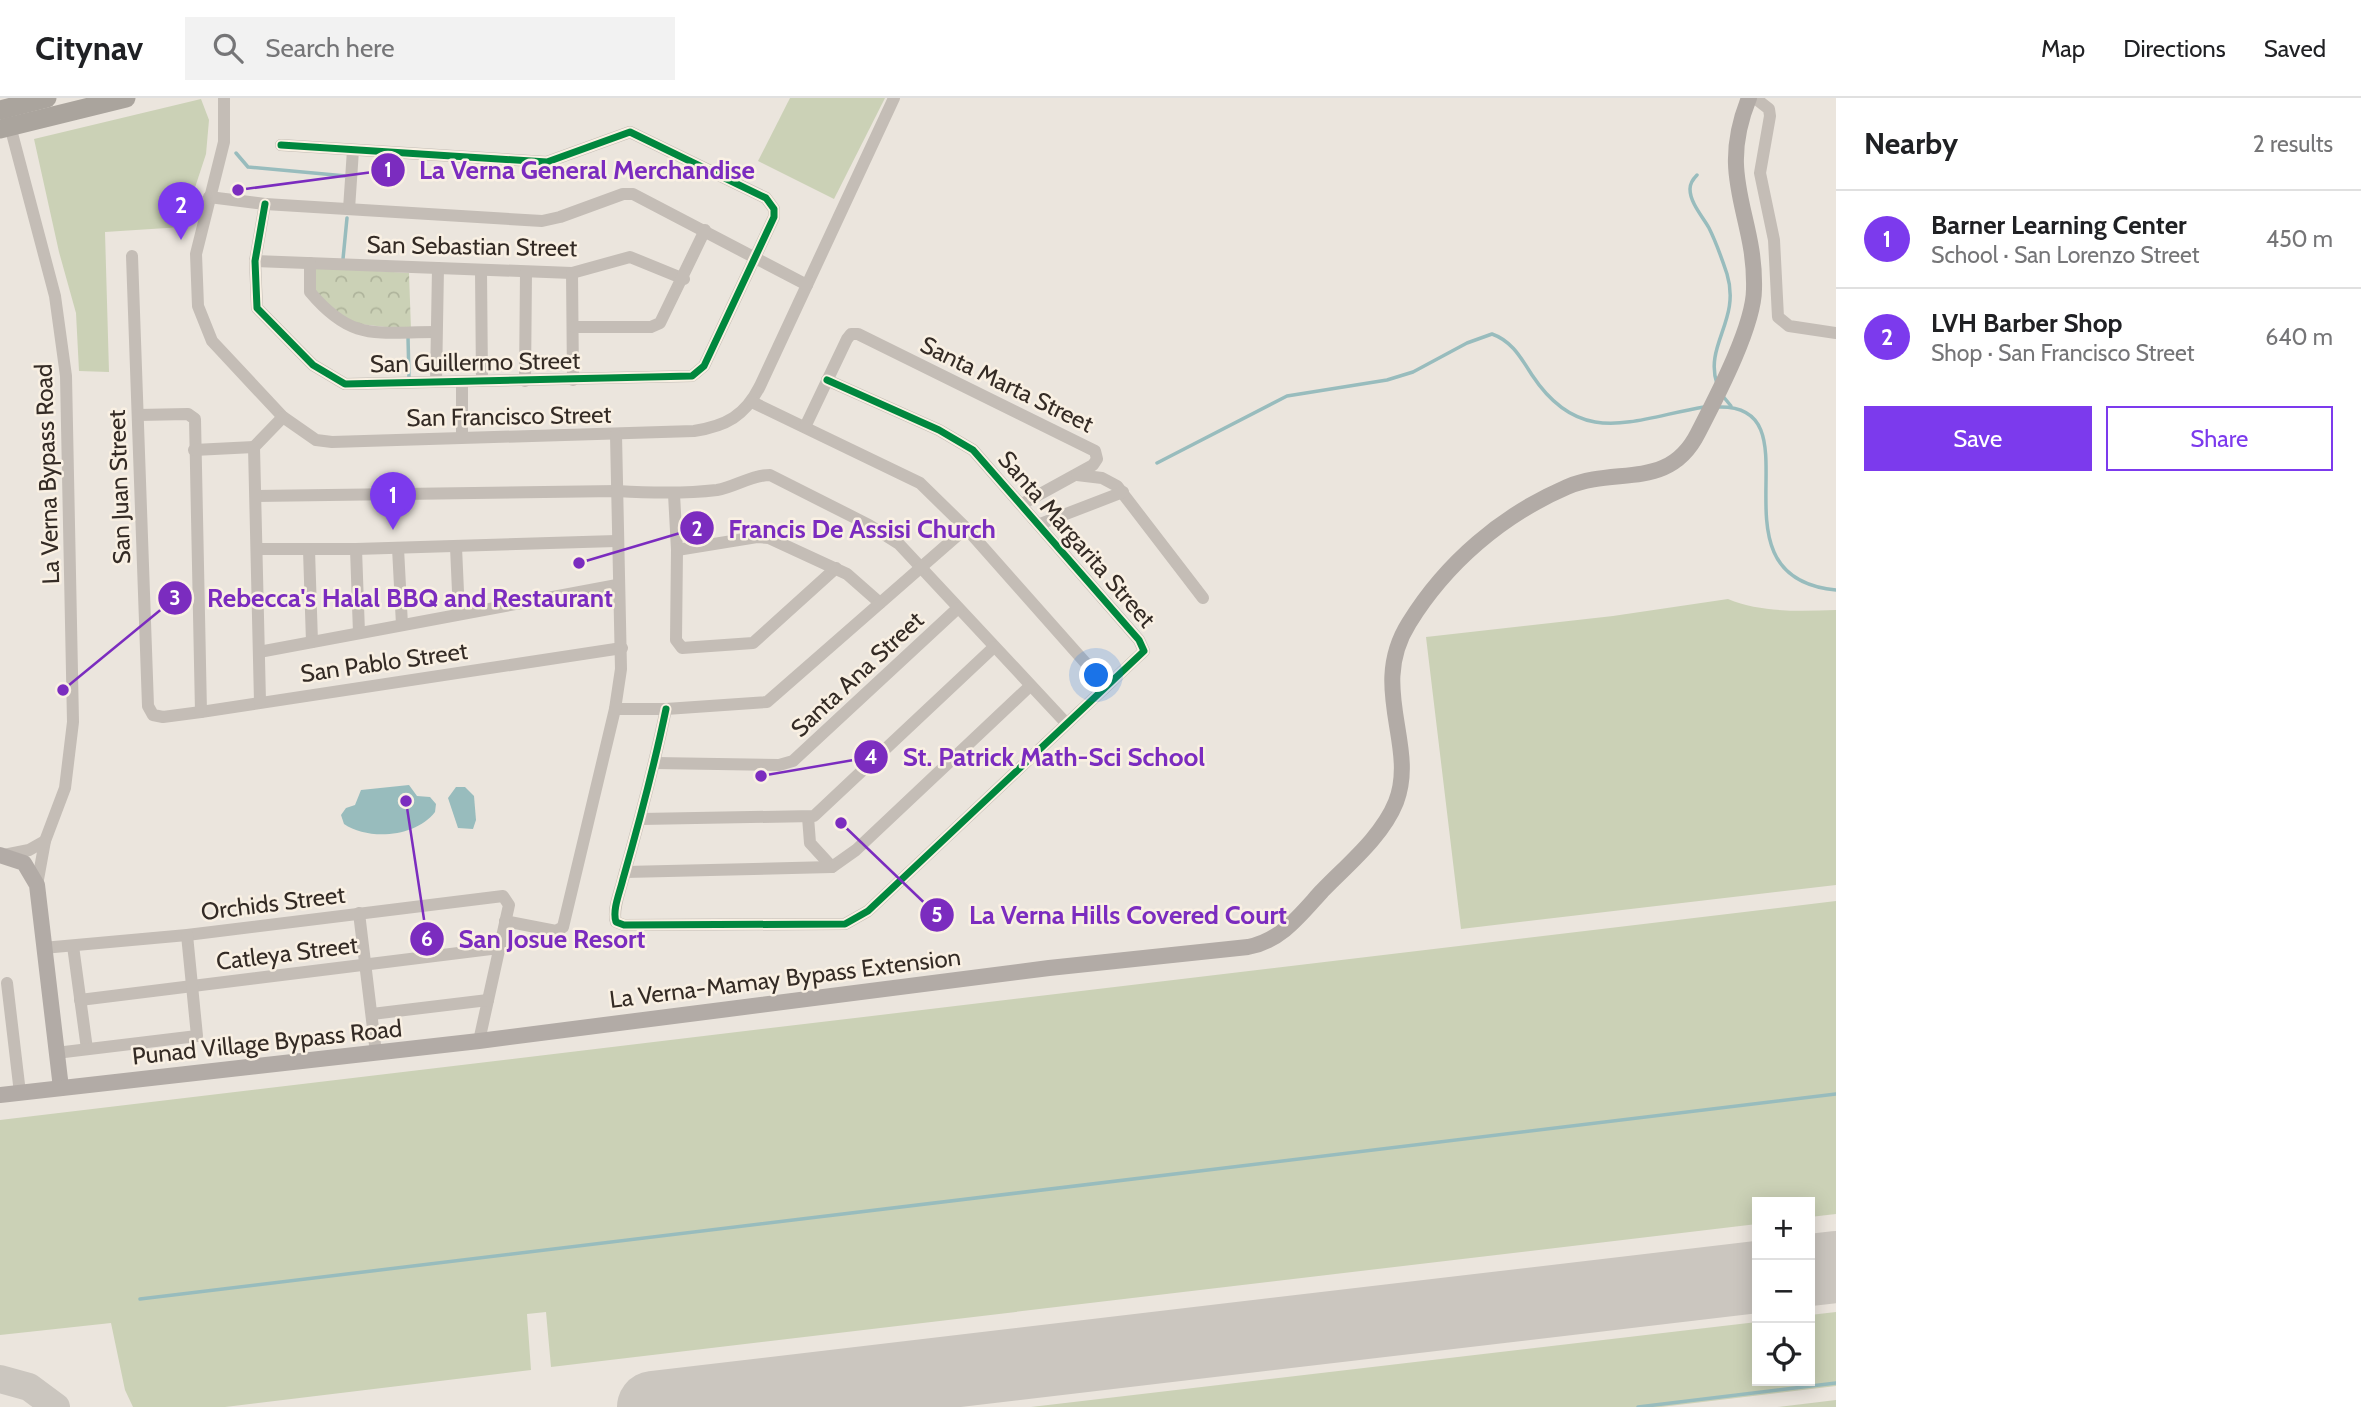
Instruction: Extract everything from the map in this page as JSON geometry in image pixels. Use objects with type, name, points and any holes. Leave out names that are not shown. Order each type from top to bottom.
[{"type":"highway","points":[[4,119],[47,98]]},
{"type":"highway","points":[[4,119],[126,98]]},
{"type":"main road","name":"La Verna-Mamay Bypass Extension","points":[[479,1041],[1049,968],[1248,947],[1269,942],[1293,922],[1364,846],[1392,810],[1397,798],[1400,767],[1391,679],[1395,650],[1413,616],[1449,571],[1489,531],[1568,486],[1674,465],[1688,451],[1704,422],[1752,310],[1754,287],[1737,189],[1735,140],[1749,98]]},
{"type":"main road","points":[[2,855],[24,863],[37,885],[61,1088]]},
{"type":"main road","name":"Punad Village Bypass Road","points":[[0,1095],[479,1041]]},
{"type":"street","name":"San Francisco Street","points":[[224,98],[224,142],[209,197],[196,266],[198,306],[205,328],[230,363],[283,417],[308,436],[332,442],[616,435],[718,428],[741,414],[752,402],[894,98]]},
{"type":"street","points":[[1755,98],[1769,109],[1770,116],[1760,173],[1774,240],[1778,317],[1789,326],[1836,333]]},
{"type":"street","name":"La Verna Bypass Road","points":[[4,119],[55,296],[66,376],[73,722],[65,788],[45,841],[37,885]]},
{"type":"street","points":[[281,145],[547,162],[624,134],[638,134],[766,198],[774,209],[774,217],[756,257]]},
{"type":"street","points":[[349,209],[353,150]]},
{"type":"street","points":[[209,197],[265,204],[541,220],[560,218],[623,194],[633,194],[807,285]]},
{"type":"street","name":"San Guillermo Street","points":[[265,204],[255,261],[257,309],[325,374],[345,384],[683,378],[699,372],[704,366],[756,257]]},
{"type":"street","points":[[574,327],[651,327],[666,315],[705,230]]},
{"type":"street","name":"San Juan Street","points":[[132,256],[148,706],[153,715]]},
{"type":"street","name":"San Sebastian Street","points":[[255,261],[572,273],[630,257],[684,279]]},
{"type":"street","points":[[310,264],[310,292],[347,326],[367,332],[435,332]]},
{"type":"street","points":[[436,382],[438,268]]},
{"type":"street","points":[[481,271],[482,382]]},
{"type":"street","points":[[525,381],[526,272]]},
{"type":"street","points":[[572,273],[573,380]]},
{"type":"street","name":"Santa Marta Street","points":[[827,380],[851,334],[858,334],[1090,447],[1097,454],[1096,462],[1077,475],[1022,504]]},
{"type":"street","points":[[805,427],[827,380]]},
{"type":"street","name":"Santa Margarita Street","points":[[827,380],[939,430],[973,450],[1143,645],[1144,651],[1106,686]]},
{"type":"street","points":[[462,382],[463,438]]},
{"type":"street","points":[[666,709],[641,819],[614,916],[616,922],[624,925],[852,923],[868,911],[1106,686],[966,528],[928,490],[912,478],[752,402]]},
{"type":"street","points":[[138,415],[192,415],[201,712]]},
{"type":"street","points":[[194,450],[254,447],[283,417]]},
{"type":"street","points":[[479,1041],[505,921],[556,930],[564,927],[615,709],[622,648],[617,585],[616,435]]},
{"type":"street","points":[[254,447],[261,702]]},
{"type":"street","points":[[1077,475],[1102,478],[1123,492],[1203,598]]},
{"type":"street","points":[[256,496],[617,491],[674,494],[720,489],[758,476],[778,478],[892,539],[1029,687],[1066,723]]},
{"type":"street","points":[[1040,524],[1123,492]]},
{"type":"street","points":[[674,494],[677,550],[676,640],[679,646],[685,649],[753,643],[836,568]]},
{"type":"street","points":[[615,709],[666,709],[767,702],[966,528]]},
{"type":"street","points":[[677,550],[757,537],[778,541],[836,568],[861,584],[880,603]]},
{"type":"street","points":[[257,549],[356,550],[617,541]]},
{"type":"street","points":[[456,547],[460,614]]},
{"type":"street","points":[[398,548],[402,625]]},
{"type":"street","points":[[309,550],[312,642]]},
{"type":"street","points":[[356,550],[359,633]]},
{"type":"street","points":[[259,652],[617,585]]},
{"type":"street","name":"Santa Ana Street","points":[[655,762],[779,765],[793,761],[958,608]]},
{"type":"street","points":[[641,819],[807,817],[818,813],[994,647]]},
{"type":"street","name":"San Pablo Street","points":[[153,715],[163,717],[201,712],[622,648]]},
{"type":"street","points":[[625,872],[832,867],[856,850],[1029,687]]},
{"type":"street","points":[[807,817],[810,843],[832,867]]},
{"type":"street","points":[[2,855],[29,849],[45,841]]},
{"type":"street","name":"Orchids Street","points":[[43,948],[187,934],[499,896],[506,898],[509,905],[505,921]]},
{"type":"street","points":[[359,913],[376,1053]]},
{"type":"street","points":[[56,1053],[197,1036],[187,934]]},
{"type":"street","points":[[73,946],[87,1049]]},
{"type":"street","name":"Catleya Street","points":[[80,1000],[499,948]]},
{"type":"street","points":[[7,983],[20,1093]]},
{"type":"street","points":[[372,1014],[488,1000]]},
{"type":"green space","points":[[790,98],[885,98],[834,199],[758,161]]},
{"type":"green space","points":[[201,99],[209,120],[206,154],[182,227],[105,232],[109,372],[79,371],[76,313],[59,252],[34,139]]},
{"type":"green space","points":[[313,267],[409,273],[411,330],[351,323],[315,293]]},
{"type":"green space","points":[[1728,599],[1768,609],[1836,610],[1836,885],[1461,929],[1426,637],[1613,616]]},
{"type":"green space","points":[[1836,901],[1836,1214],[1815,1216],[1815,1197],[1752,1197],[1752,1225],[551,1367],[546,1312],[527,1314],[531,1370],[225,1407],[133,1407],[125,1390],[111,1323],[0,1335],[0,1120]]},
{"type":"green space","points":[[1836,1312],[1836,1386],[1661,1407],[1031,1407],[1752,1323],[1752,1386],[1815,1386],[1815,1314]]},
{"type":"green space","points":[[1836,1400],[1836,1407],[1777,1407]]},
{"type":"water","points":[[409,785],[417,796],[430,797],[436,804],[435,812],[416,827],[392,834],[379,834],[366,833],[344,824],[341,815],[346,808],[355,805],[361,790]]},
{"type":"water","points":[[456,787],[465,787],[474,796],[476,820],[473,829],[458,828],[448,798]]},
{"type":"waterway","points":[[236,153],[248,167],[346,176]]},
{"type":"waterway","points":[[1697,175],[1690,189],[1694,205],[1709,228],[1727,274],[1730,290],[1727,319],[1715,357],[1717,384]]},
{"type":"waterway","points":[[343,259],[347,218]]},
{"type":"waterway","points":[[1157,463],[1287,396],[1387,380],[1413,372],[1467,343],[1492,334],[1515,351],[1551,398],[1570,413],[1589,421],[1631,422],[1704,407]]},
{"type":"waterway","points":[[408,337],[409,379]]},
{"type":"waterway","points":[[1722,395],[1731,406]]},
{"type":"waterway","points":[[1719,407],[1748,414],[1762,433],[1766,461],[1767,526],[1776,556],[1797,578],[1836,590]]},
{"type":"waterway","points":[[140,1299],[1836,1094]]},
{"type":"waterway","points":[[1638,1407],[1836,1383]]},
{"type":"taxiway","points":[[0,1379],[29,1387],[56,1407]]},
{"type":"runway","points":[[1815,1269],[1836,1267]]},
{"type":"runway","points":[[653,1407],[1752,1278]]},
{"type":"cycle path","points":[[265,204],[255,261],[257,308],[313,365],[345,384],[692,376],[704,366],[774,217],[774,209],[766,198],[630,132],[547,162],[281,145]]},
{"type":"cycle path","points":[[666,709],[617,901],[616,922],[624,925],[845,924],[868,911],[1144,651],[1139,640],[973,450],[939,430],[827,380]]},
{"type":"place","name":"La Verna General Merchandise","points":[[238,190]]},
{"type":"place","name":"LVH Barber Shop","points":[[181,240]]},
{"type":"place","name":"Barner Learning Center","points":[[393,530]]},
{"type":"place","name":"Francis De Assisi Church","points":[[579,563]]},
{"type":"place","name":"Rebecca's Halal BBQ and Restaurant","points":[[63,690]]},
{"type":"place","name":"St. Patrick Math-Sci School","points":[[761,776]]},
{"type":"place","name":"San Josue Resort","points":[[406,801]]},
{"type":"place","name":"La Verna Hills Covered Court","points":[[841,823]]}]
